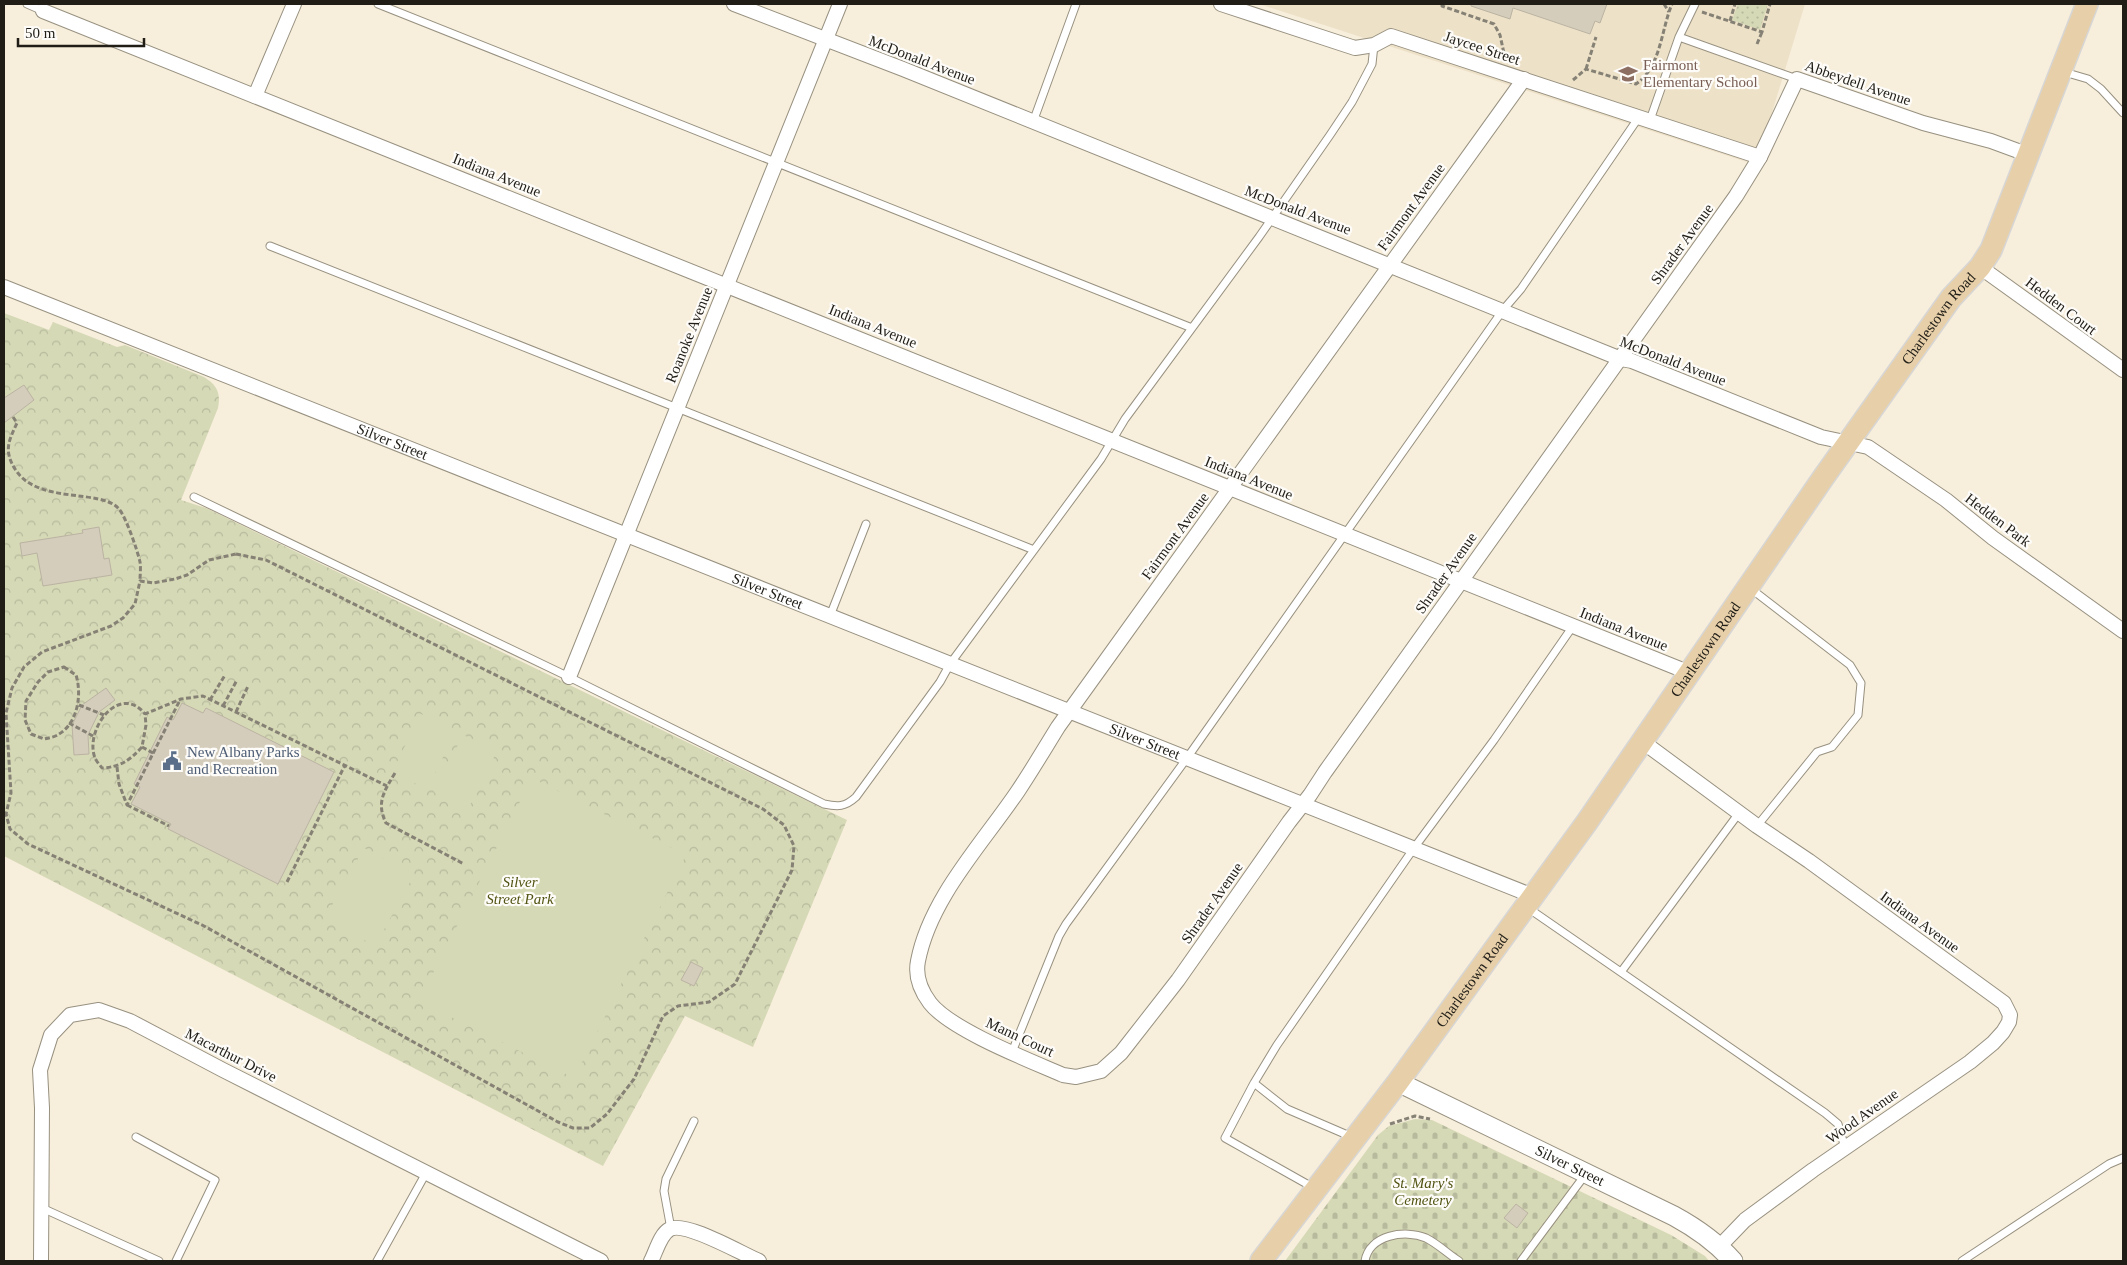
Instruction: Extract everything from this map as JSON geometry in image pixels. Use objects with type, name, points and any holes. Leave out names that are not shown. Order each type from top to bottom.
[{"type":"main road","name":"Charlestown Road","points":[[1261,1261],[1398,1082],[1530,901],[1643,742],[1823,478],[1951,298],[1980,267],[1991,250],[2087,4]]},
{"type":"main road","name":"Silver Street","points":[[1398,1082],[1674,1216],[1694,1227],[1733,1261]]},
{"type":"street","points":[[255,96],[294,4]]},
{"type":"street","name":"McDonald Avenue","points":[[734,4],[1821,437],[1850,442]]},
{"type":"street","name":"Roanoke Avenue","points":[[569,677],[840,4]]},
{"type":"street","name":"Jaycee Street","points":[[1222,4],[1355,48],[1374,45],[1391,36],[1760,157]]},
{"type":"street","name":"Indiana Avenue","points":[[43,10],[1690,673]]},
{"type":"street","name":"Fairmont Avenue","points":[[932,1005],[919,985],[918,961],[931,923],[961,870],[1018,790],[1070,710],[1524,79]]},
{"type":"street","name":"Abbeydell Avenue","points":[[1797,79],[1923,123],[1991,141],[2029,155]]},
{"type":"street","name":"Shrader Avenue","points":[[1101,1071],[1121,1053],[1146,1022],[1736,196],[1760,157],[1797,79]]},
{"type":"street","name":"Hedden Court","points":[[1980,267],[2123,370]]},
{"type":"street","name":"Silver Street","points":[[4,287],[1414,848],[1530,901]]},
{"type":"street","name":"Hedden Park","points":[[1850,442],[1868,447],[1946,500],[1993,538],[2123,631]]},
{"type":"street","name":"Indiana Avenue","points":[[1643,742],[1756,826],[1849,890],[2007,1006]]},
{"type":"street","name":"Mann Court","points":[[932,1005],[954,1023],[1063,1075],[1076,1076],[1101,1071]]},
{"type":"street","name":"Wood Avenue","points":[[1719,1247],[1745,1220],[1970,1062],[1993,1043],[2009,1022],[2010,1015],[2007,1006]]},
{"type":"street","name":"Macarthur Drive","points":[[41,1261],[40,1070],[51,1035],[70,1015],[99,1010],[130,1021],[601,1261]]},
{"type":"street","points":[[651,1261],[668,1231],[686,1228],[697,1231],[759,1261]]},
{"type":"lane","points":[[27,4],[43,10]]},
{"type":"lane","points":[[378,4],[1192,328]]},
{"type":"lane","points":[[1033,122],[1076,4]]},
{"type":"lane","points":[[1012,1052],[1059,936],[1503,310],[1527,281],[1645,119],[1694,6]]},
{"type":"lane","name":"Abbeydell Avenue","points":[[1679,37],[1797,79]]},
{"type":"lane","points":[[194,497],[569,677],[824,804],[839,807],[848,804],[856,797],[940,682],[950,664],[1101,459],[1125,419],[1272,218],[1352,102],[1372,64],[1374,45]]},
{"type":"lane","points":[[2061,71],[2088,80],[2101,89],[2123,113]]},
{"type":"lane","points":[[270,246],[1034,550]]},
{"type":"lane","points":[[830,616],[866,524]]},
{"type":"lane","points":[[1749,587],[1850,665],[1861,683],[1858,715],[1832,747],[1818,752],[1756,826]]},
{"type":"lane","points":[[1315,1189],[1225,1138],[1254,1083],[1277,1045],[1414,848],[1494,740],[1573,626]]},
{"type":"lane","points":[[1621,972],[1739,813]]},
{"type":"lane","points":[[1530,901],[1621,972],[1825,1113],[1838,1124],[1845,1148]]},
{"type":"lane","points":[[1254,1083],[1287,1109],[1355,1138]]},
{"type":"lane","points":[[668,1231],[664,1191],[666,1179],[694,1121]]},
{"type":"lane","points":[[136,1137],[215,1180],[176,1261]]},
{"type":"lane","points":[[1962,1261],[2110,1164],[2123,1158]]},
{"type":"lane","points":[[377,1261],[426,1173]]},
{"type":"lane","points":[[1521,1261],[1587,1174]]},
{"type":"lane","points":[[42,1208],[159,1261]]},
{"type":"lane","points":[[1365,1261],[1372,1245],[1384,1238],[1414,1235],[1424,1237],[1433,1242],[1458,1261]]},
{"type":"path","points":[[1442,4],[1442,6],[1494,24],[1498,30],[1504,57],[1508,63]]},
{"type":"path","points":[[1664,4],[1669,12]]},
{"type":"path","points":[[1586,68],[1636,84],[1646,77],[1652,65],[1672,4]]},
{"type":"path","points":[[1730,21],[1735,4]]},
{"type":"path","points":[[1757,44],[1770,4]]},
{"type":"path","points":[[1694,6],[1762,32]]},
{"type":"path","points":[[1570,84],[1586,68],[1596,37]]},
{"type":"path","points":[[12,417],[17,423],[10,437],[8,457],[19,476],[31,484],[62,495],[104,500],[119,509],[130,532],[140,564],[140,582],[135,604],[123,618],[111,626],[57,644],[42,652],[24,667],[12,688],[6,713],[11,793],[6,814],[10,829],[28,844],[204,926],[558,1122],[573,1128],[590,1128],[607,1114],[634,1079],[664,1016],[678,1006],[708,1002],[735,984],[792,870],[794,846],[784,825],[763,809],[266,560],[236,554],[209,560],[188,575],[175,579],[153,583],[140,582]]},
{"type":"path","points":[[64,667],[76,675],[80,689],[79,704],[69,723],[60,734],[44,739],[31,734],[25,720],[26,701],[38,682],[48,672],[64,667]]},
{"type":"path","points":[[210,700],[225,674]]},
{"type":"path","points":[[224,706],[236,680]]},
{"type":"path","points":[[236,712],[248,686]]},
{"type":"path","points":[[145,714],[181,699],[203,696],[387,786]]},
{"type":"path","points":[[127,805],[181,699]]},
{"type":"path","points":[[128,702],[139,706],[145,714],[146,725],[142,748],[130,760],[117,767],[102,768],[95,759],[93,736],[104,716],[116,705],[128,702]]},
{"type":"path","points":[[79,704],[104,716]]},
{"type":"path","points":[[69,723],[93,736]]},
{"type":"path","points":[[142,748],[153,753]]},
{"type":"path","points":[[287,882],[345,765]]},
{"type":"path","points":[[117,767],[119,784],[127,805],[169,826]]},
{"type":"path","points":[[395,773],[387,786],[381,803],[381,812],[386,823],[464,864]]},
{"type":"path","points":[[1383,1128],[1406,1118],[1416,1116],[1434,1119]]},
{"type":"shaded area","name":"Fairmont Elementary School","points":[[1259,4],[1805,4],[1756,165]]},
{"type":"green space","points":[[1738,4],[1768,4],[1760,30],[1732,20]]},
{"type":"green space","name":"Silver Street Park","points":[[4,313],[49,330],[53,322],[117,347],[125,345],[204,377],[215,386],[219,398],[218,408],[181,500],[206,508],[847,820],[753,1047],[685,1016],[603,1166],[4,856]]},
{"type":"green space","points":[[421,714],[456,731],[427,789],[392,772]]},
{"type":"green space","points":[[463,735],[497,751],[468,809],[434,792]]},
{"type":"green space","points":[[532,778],[686,855],[574,1078],[419,1001]]},
{"type":"green space","points":[[364,848],[414,875],[375,946],[325,918]]},
{"type":"green space","name":"St. Mary's Cemetery","points":[[1415,1119],[1432,1120],[1671,1235],[1705,1256],[1709,1261],[1285,1261],[1378,1135],[1389,1126]]},
{"type":"building","points":[[1471,4],[1607,4],[1600,23],[1595,21],[1590,34],[1513,8],[1510,19],[1471,6]]},
{"type":"building","points":[[24,385],[34,400],[4,423],[4,398]]},
{"type":"building","points":[[99,527],[104,559],[109,558],[112,575],[43,586],[37,553],[22,556],[20,543],[83,533],[82,530]]},
{"type":"building","points":[[106,688],[115,700],[99,712],[88,735],[89,754],[74,755],[72,725],[82,705]]},
{"type":"building","points":[[182,703],[203,713],[206,708],[334,772],[278,884],[168,829],[171,824],[131,804],[140,787],[134,784],[167,717],[173,720]]},
{"type":"building","points":[[691,962],[703,968],[694,986],[681,980]]},
{"type":"building","points":[[1516,1204],[1528,1213],[1517,1228],[1504,1218]]},
{"type":"place","name":"Fairmont Elementary School","points":[[1628,74]]},
{"type":"place","name":"New Albany Parks and Recreation","points":[[172,761]]}]
